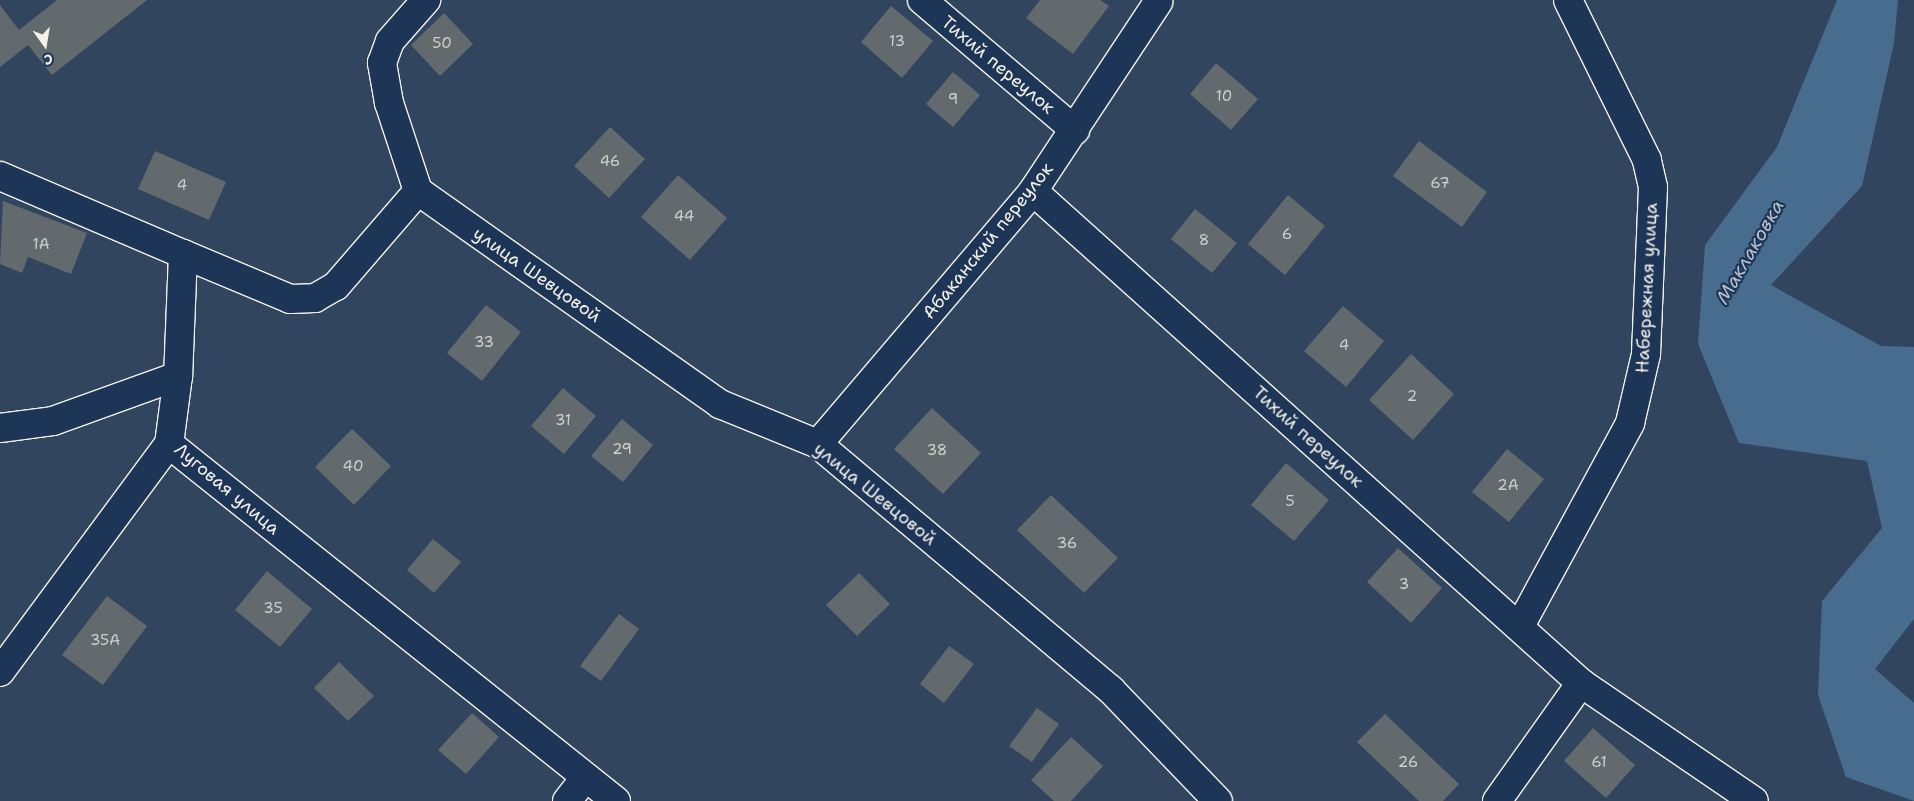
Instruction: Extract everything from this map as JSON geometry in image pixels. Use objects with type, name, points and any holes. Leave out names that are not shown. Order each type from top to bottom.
[{"type":"street","points":[[0,176],[290,298],[315,298],[336,286],[418,191],[389,104],[382,63],[390,41],[426,0]]},
{"type":"street","name":"Тихий переулок","points":[[922,0],[1075,130]]},
{"type":"street","name":"Набережная улица","points":[[1520,626],[1630,423],[1646,354],[1652,187],[1647,160],[1568,0]]},
{"type":"street","name":"Абаканский переулок","points":[[818,444],[1033,191],[1158,2]]},
{"type":"street","name":"улица Шевцовой","points":[[418,191],[720,404],[818,444],[1111,690],[1218,801]]},
{"type":"street","name":"Тихий переулок","points":[[1033,191],[1520,626],[1581,683]]},
{"type":"street","name":"Луговая улица","points":[[183,254],[178,376],[169,444],[616,801]]},
{"type":"street","points":[[0,428],[53,421],[178,376]]},
{"type":"street","points":[[0,672],[169,444]]},
{"type":"street","points":[[1497,801],[1581,683],[1754,801]]},
{"type":"street","points":[[567,801],[585,778]]},
{"type":"water","name":"Маклаковка","points":[[1837,0],[1898,0],[1894,43],[1862,186],[1771,285],[1881,346],[1914,347],[1914,619],[1875,669],[1914,703],[1914,801],[1846,777],[1818,695],[1822,601],[1882,528],[1867,461],[1739,443],[1698,344],[1705,245],[1777,147]]},
{"type":"building","points":[[57,0],[147,0],[52,75],[28,45],[0,67],[0,5],[19,30]]},
{"type":"building","points":[[1040,0],[1100,0],[1109,6],[1073,54],[1026,18]]},
{"type":"building","points":[[891,6],[933,41],[902,78],[861,42]]},
{"type":"building","points":[[444,13],[473,44],[440,76],[411,45]]},
{"type":"building","points":[[1216,63],[1258,99],[1231,130],[1190,94]]},
{"type":"building","points":[[953,72],[980,95],[953,127],[926,104]]},
{"type":"building","points":[[610,127],[645,159],[609,198],[574,166]]},
{"type":"building","points":[[1419,141],[1487,192],[1462,227],[1393,176]]},
{"type":"building","points":[[155,151],[226,182],[209,220],[138,189]]},
{"type":"building","points":[[678,175],[727,218],[690,260],[641,217]]},
{"type":"building","points":[[1288,195],[1325,226],[1285,275],[1248,244]]},
{"type":"building","points":[[3,201],[87,233],[71,274],[28,257],[22,273],[0,264]]},
{"type":"building","points":[[1195,209],[1237,243],[1212,273],[1171,239]]},
{"type":"building","points":[[486,305],[521,332],[482,381],[447,353]]},
{"type":"building","points":[[1343,306],[1384,341],[1346,387],[1304,351]]},
{"type":"building","points":[[1411,354],[1454,394],[1413,440],[1369,400]]},
{"type":"building","points":[[563,388],[596,416],[564,454],[531,426]]},
{"type":"building","points":[[932,408],[981,453],[943,494],[894,449]]},
{"type":"building","points":[[622,419],[653,445],[623,482],[591,456]]},
{"type":"building","points":[[352,429],[391,466],[354,505],[315,467]]},
{"type":"building","points":[[1507,449],[1544,479],[1509,522],[1472,492]]},
{"type":"building","points":[[1286,463],[1329,500],[1294,541],[1251,505]]},
{"type":"building","points":[[1051,495],[1118,558],[1084,593],[1017,530]]},
{"type":"building","points":[[433,539],[461,562],[434,593],[407,570]]},
{"type":"building","points":[[1398,548],[1442,588],[1411,623],[1367,582]]},
{"type":"building","points":[[267,571],[312,609],[280,647],[235,610]]},
{"type":"building","points":[[859,573],[890,604],[857,636],[826,605]]},
{"type":"building","points":[[107,596],[147,626],[103,685],[62,655]]},
{"type":"building","points":[[619,614],[639,629],[601,681],[580,666]]},
{"type":"building","points":[[949,646],[974,664],[944,703],[920,684]]},
{"type":"building","points":[[339,662],[374,696],[348,721],[314,688]]},
{"type":"building","points":[[1037,708],[1059,724],[1032,762],[1009,746]]},
{"type":"building","points":[[472,713],[499,737],[466,774],[438,750]]},
{"type":"building","points":[[1385,714],[1459,784],[1443,801],[1419,801],[1357,742]]},
{"type":"building","points":[[1593,728],[1635,765],[1606,798],[1564,761]]},
{"type":"building","points":[[1071,737],[1103,766],[1071,801],[1054,801],[1031,780]]}]
